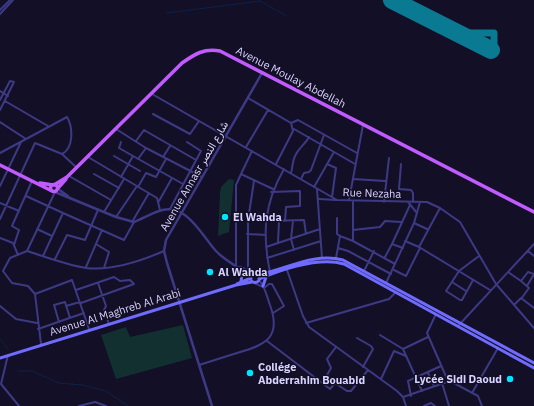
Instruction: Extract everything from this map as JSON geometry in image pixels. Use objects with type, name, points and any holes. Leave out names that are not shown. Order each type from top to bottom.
[{"type":"main road","name":"Avenue Moulay Abdellah","points":[[55,190],[182,64],[202,51],[220,51],[534,212]]},
{"type":"main road","points":[[0,165],[55,190]]},
{"type":"main road","name":"Avenue Moulay Abdellah","points":[[54,185],[68,176]]},
{"type":"main road","points":[[37,183],[54,185]]},
{"type":"main road","points":[[54,185],[55,190]]},
{"type":"main road","points":[[54,185],[55,190]]},
{"type":"main road","points":[[459,325],[396,292],[386,284],[348,266],[331,261],[317,262],[287,270],[253,282],[251,278],[256,274],[270,272],[322,258],[336,258],[364,271],[499,347],[534,368]]},
{"type":"main road","points":[[241,281],[243,270]]},
{"type":"main road","points":[[256,274],[259,279]]},
{"type":"main road","points":[[263,287],[267,276]]},
{"type":"main road","name":"Avenue Al Maghreb Al Arabi","points":[[236,284],[251,278]]},
{"type":"main road","name":"Avenue Al Maghreb Al Arabi","points":[[0,358],[236,284],[253,282]]},
{"type":"main road","points":[[499,347],[534,364]]},
{"type":"street","points":[[0,10],[10,0]]},
{"type":"street","points":[[0,14],[13,0]]},
{"type":"street","name":"Avenue Annasr شارع النصر","points":[[164,251],[166,240],[262,73]]},
{"type":"street","points":[[0,100],[12,81],[15,84],[0,110]]},
{"type":"street","points":[[0,91],[8,96]]},
{"type":"street","name":"Rue Nezaha","points":[[152,94],[337,200],[430,202],[440,208],[460,222],[496,284],[534,328]]},
{"type":"street","points":[[248,98],[292,123],[294,129],[356,164]]},
{"type":"street","points":[[5,101],[48,126]]},
{"type":"street","points":[[246,147],[268,110]]},
{"type":"street","points":[[153,114],[190,134],[199,121]]},
{"type":"street","points":[[0,153],[65,117],[68,118],[71,142],[68,150],[62,154]]},
{"type":"street","points":[[292,123],[298,120],[357,154]]},
{"type":"street","points":[[0,122],[26,139]]},
{"type":"street","points":[[349,200],[363,124]]},
{"type":"street","points":[[116,129],[146,148],[202,177]]},
{"type":"street","points":[[276,164],[294,129]]},
{"type":"street","points":[[136,141],[143,130],[196,160]]},
{"type":"street","points":[[301,178],[304,173],[311,170],[324,135]]},
{"type":"street","points":[[291,173],[294,157],[301,145],[309,138]]},
{"type":"street","points":[[0,186],[21,142]]},
{"type":"street","points":[[121,142],[119,148],[183,184]]},
{"type":"street","points":[[170,210],[201,150],[187,142]]},
{"type":"street","points":[[0,219],[19,174],[35,143],[62,154],[77,168]]},
{"type":"street","points":[[163,157],[170,146]]},
{"type":"street","points":[[138,160],[146,148]]},
{"type":"street","points":[[236,265],[236,184],[252,151]]},
{"type":"street","points":[[314,187],[334,152]]},
{"type":"street","points":[[88,156],[124,179],[150,193],[159,200]]},
{"type":"street","points":[[114,156],[140,170]]},
{"type":"street","points":[[121,177],[133,156]]},
{"type":"street","points":[[384,202],[385,181],[389,158]]},
{"type":"street","points":[[116,217],[146,173],[155,177],[166,159]]},
{"type":"street","points":[[327,164],[336,168],[332,197]]},
{"type":"street","points":[[401,164],[399,189],[411,190],[413,193],[413,202]]},
{"type":"street","points":[[270,272],[266,247],[266,221],[271,192],[284,169]]},
{"type":"street","points":[[94,174],[119,188]]},
{"type":"street","points":[[241,174],[273,189]]},
{"type":"street","points":[[68,176],[111,200]]},
{"type":"street","points":[[160,210],[159,200],[172,178]]},
{"type":"street","points":[[352,178],[385,181]]},
{"type":"street","points":[[104,212],[124,179]]},
{"type":"street","points":[[18,255],[14,245],[19,231],[12,226],[32,180]]},
{"type":"street","points":[[248,270],[248,213],[254,181]]},
{"type":"street","points":[[318,189],[322,258]]},
{"type":"street","points":[[27,251],[55,190],[98,210],[133,222],[160,210],[170,210],[181,213],[198,227],[222,257],[243,270],[251,278]]},
{"type":"street","points":[[271,192],[300,191],[300,206],[286,207],[285,221]]},
{"type":"street","points":[[26,196],[91,226],[125,239],[150,193]]},
{"type":"street","points":[[318,199],[337,200]]},
{"type":"street","points":[[353,201],[353,241]]},
{"type":"street","points":[[408,202],[417,213]]},
{"type":"street","points":[[386,284],[394,270],[405,241],[414,223],[420,202]]},
{"type":"street","points":[[0,204],[19,211]]},
{"type":"street","points":[[385,257],[410,205]]},
{"type":"street","points":[[394,270],[406,276],[427,229],[440,208]]},
{"type":"street","points":[[55,259],[67,235],[84,240],[98,210]]},
{"type":"street","points":[[43,256],[62,213]]},
{"type":"street","points":[[248,213],[267,216]]},
{"type":"street","points":[[337,218],[337,234],[374,251],[396,264]]},
{"type":"street","points":[[293,220],[291,239],[294,250]]},
{"type":"street","points":[[266,221],[304,220],[306,234]]},
{"type":"street","points":[[278,242],[279,221]]},
{"type":"street","points":[[352,230],[380,227],[385,221],[401,222]]},
{"type":"street","points":[[414,223],[427,229]]},
{"type":"street","points":[[37,229],[52,236]]},
{"type":"street","points":[[266,247],[320,229]]},
{"type":"street","points":[[86,268],[102,230]]},
{"type":"street","points":[[248,234],[266,235]]},
{"type":"street","points":[[336,258],[340,236]]},
{"type":"street","points":[[0,238],[14,245]]},
{"type":"street","points":[[267,258],[321,241]]},
{"type":"street","points":[[405,241],[420,247],[490,290]]},
{"type":"street","points":[[96,244],[109,252],[104,268]]},
{"type":"street","points":[[392,244],[403,248]]},
{"type":"street","points":[[459,325],[534,244]]},
{"type":"street","points":[[338,248],[348,250],[391,274]]},
{"type":"street","points":[[0,273],[3,271],[8,261],[27,251],[86,268],[104,268],[138,261],[164,251],[212,406]]},
{"type":"street","points":[[364,271],[374,251]]},
{"type":"street","points":[[528,251],[534,256]]},
{"type":"street","points":[[473,280],[460,300],[447,293],[459,271],[480,256]]},
{"type":"street","points":[[236,265],[256,274]]},
{"type":"street","points":[[287,270],[306,323],[404,397],[406,406]]},
{"type":"street","points":[[3,271],[12,283],[28,286],[35,294],[37,323],[41,344]]},
{"type":"street","points":[[508,272],[527,286]]},
{"type":"street","points":[[514,305],[521,299],[529,288],[527,286],[534,274],[528,272],[521,281]]},
{"type":"street","points":[[66,306],[134,284],[130,280],[120,281],[115,277],[76,290]]},
{"type":"street","points":[[199,364],[255,348],[267,341],[273,329],[273,313],[259,279]]},
{"type":"street","points":[[35,294],[72,280],[89,329]]},
{"type":"street","points":[[98,282],[106,306],[104,310],[109,324]]},
{"type":"street","points":[[253,282],[263,287]]},
{"type":"street","points":[[452,282],[467,291]]},
{"type":"street","points":[[263,287],[272,284],[284,306],[273,313]]},
{"type":"street","points":[[306,323],[389,299],[396,292]]},
{"type":"street","points":[[521,299],[534,308]]},
{"type":"street","points":[[59,322],[54,305],[64,302],[70,318]]},
{"type":"street","points":[[0,306],[16,319],[37,323]]},
{"type":"street","points":[[38,329],[84,313]]},
{"type":"street","points":[[436,314],[428,329],[428,337],[448,381],[478,396],[482,406]]},
{"type":"street","points":[[380,335],[403,349],[422,391]]},
{"type":"street","points":[[403,349],[428,337]]},
{"type":"street","points":[[357,338],[371,346],[372,349],[363,367]]},
{"type":"street","points":[[267,341],[329,388],[336,383]]},
{"type":"street","points":[[336,347],[327,359],[331,368],[327,375],[336,383],[349,392],[368,370]]},
{"type":"street","points":[[472,393],[499,347]]},
{"type":"street","points":[[380,379],[394,351],[407,356]]},
{"type":"street","points":[[8,355],[0,384],[19,406]]},
{"type":"street","points":[[411,396],[407,382],[442,366]]},
{"type":"street","points":[[428,373],[434,386]]},
{"type":"street","points":[[404,397],[411,396],[448,381]]},
{"type":"street","points":[[442,383],[449,406]]},
{"type":"street","points":[[79,406],[95,402],[106,406]]},
{"type":"street","points":[[424,406],[430,403],[435,406]]},
{"type":"green space","name":"El Wahda","points":[[229,179],[234,180],[229,232],[218,236],[221,187]]},
{"type":"green space","points":[[183,325],[192,358],[116,379],[101,335],[126,327],[130,337]]},
{"type":"waterway","points":[[258,0],[287,16]]},
{"type":"waterway","points":[[167,13],[260,1]]},
{"type":"waterway","points":[[0,339],[8,349]]},
{"type":"waterway","points":[[18,371],[32,371],[59,383],[82,385],[106,391],[128,406]]},
{"type":"taxiway","points":[[451,30],[460,33],[494,33],[494,43],[486,50],[476,48],[470,40]]},
{"type":"runway","points":[[392,0],[491,50]]},
{"type":"place","name":"El Wahda","points":[[225,217]]},
{"type":"place","name":"Al Wahda","points":[[210,272]]},
{"type":"place","name":"Collége Abderrahim Bouabid","points":[[250,373]]},
{"type":"place","name":"Lycée Sidi Daoud","points":[[510,379]]}]
